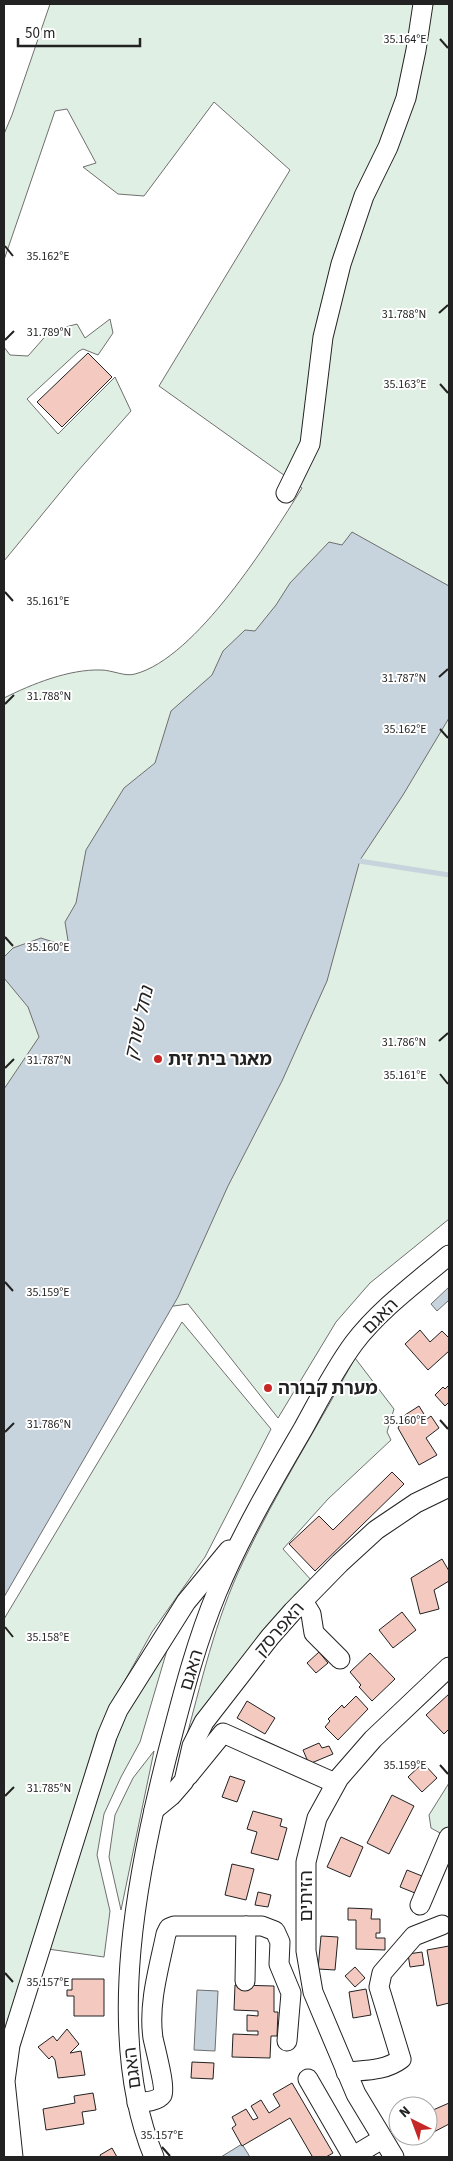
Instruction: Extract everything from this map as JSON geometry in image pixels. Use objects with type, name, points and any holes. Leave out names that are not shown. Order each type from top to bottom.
[{"type":"street","points":[[286,493],[310,444],[323,337],[340,264],[364,196],[388,147],[406,98],[423,4]]},
{"type":"street","name":"האגם","points":[[154,2157],[137,2103],[129,2055],[130,1974],[138,1900],[154,1810],[178,1714],[201,1636],[217,1593],[242,1538],[341,1362],[354,1343],[386,1309],[449,1255]]},
{"type":"street","name":"האפרסק","points":[[184,1781],[192,1746],[204,1722],[270,1637],[302,1601],[376,1530],[416,1503],[449,1487]]},
{"type":"street","points":[[13,2157],[5,2081],[10,2045],[107,1736],[118,1710],[186,1602],[235,1543],[242,1538]]},
{"type":"street","points":[[302,1601],[311,1614],[314,1633],[340,1659]]},
{"type":"street","name":"הזיתים","points":[[394,2157],[382,2139],[346,2072],[316,1998],[309,1974],[306,1951],[306,1862],[317,1818],[335,1783],[360,1752],[449,1667]]},
{"type":"street","points":[[154,1810],[171,1796],[223,1733],[335,1783]]},
{"type":"street","points":[[420,1905],[449,1838]]},
{"type":"street","points":[[137,2103],[157,2099],[161,2096],[163,2090],[164,2084],[158,2066],[151,2014],[166,1934],[169,1928],[179,1925],[262,1926],[275,1931],[280,1942],[279,1964],[291,1993],[287,2041]]},
{"type":"street","points":[[346,2072],[381,2069],[392,2066],[401,2059],[379,1987],[379,1980],[382,1973],[414,1936],[442,1925]]},
{"type":"street","points":[[245,1981],[246,1926]]},
{"type":"street","points":[[308,2079],[352,2157],[382,2139]]},
{"type":"green space","points":[[50,4],[449,4],[449,1219],[370,1283],[336,1322],[278,1418],[188,1304],[4,1330],[4,698],[39,683],[76,672],[101,670],[131,675],[158,664],[182,646],[229,595],[271,537],[302,488],[159,386],[290,170],[214,102],[144,196],[118,194],[83,167],[96,163],[67,109],[55,111],[4,260],[4,134]]},
{"type":"green space","points":[[110,319],[113,333],[98,355],[83,349],[79,351],[27,399],[58,434],[115,377],[131,411],[77,472],[4,561],[4,347],[10,355],[28,356],[50,331],[77,324],[85,338]]},
{"type":"green space","points":[[182,1322],[271,1429],[205,1557],[152,1632],[105,1716],[22,1990],[4,2056],[4,1619]]},
{"type":"green space","points":[[355,1358],[394,1409],[387,1432],[391,1440],[328,1499],[283,1549],[312,1581],[184,1746],[209,1653],[233,1584],[269,1510]]},
{"type":"green space","points":[[170,1640],[140,1742],[104,1814],[97,1855],[110,1911],[104,1957],[48,1949],[124,1715]]},
{"type":"green space","points":[[154,1751],[121,1910],[109,1857],[115,1815],[133,1778]]},
{"type":"green space","points":[[449,1783],[449,1838],[431,1828],[429,1815]]},
{"type":"water","name":"מאגר בית זית","points":[[352,532],[449,586],[449,718],[403,795],[360,860],[327,981],[282,1081],[228,1186],[178,1297],[4,1597],[4,1089],[39,1037],[28,1007],[4,978],[4,957],[13,948],[41,938],[69,947],[65,922],[76,903],[86,850],[124,788],[155,763],[171,711],[212,675],[223,651],[245,630],[255,631],[276,605],[290,583],[329,542],[342,545]]},
{"type":"water","points":[[449,1287],[449,1300],[437,1311],[431,1304]]},
{"type":"water","points":[[197,1990],[218,1991],[215,2051],[194,2050]]},
{"type":"water","points":[[242,2144],[250,2157],[221,2157]]},
{"type":"building","points":[[88,353],[112,377],[62,427],[37,402]]},
{"type":"building","points":[[420,1330],[430,1342],[442,1331],[449,1338],[449,1351],[428,1370],[405,1344]]},
{"type":"building","points":[[449,1385],[449,1402],[445,1406],[435,1395],[443,1387],[445,1389]]},
{"type":"building","points":[[419,1406],[427,1419],[431,1416],[439,1428],[426,1438],[437,1455],[419,1465],[398,1428],[405,1415]]},
{"type":"building","points":[[392,1472],[404,1484],[315,1571],[289,1544],[319,1516],[333,1530]]},
{"type":"building","points":[[442,1559],[449,1571],[449,1581],[434,1590],[439,1609],[420,1614],[411,1578]]},
{"type":"building","points":[[402,1612],[416,1630],[393,1648],[379,1630]]},
{"type":"building","points":[[319,1652],[328,1663],[316,1673],[307,1663]]},
{"type":"building","points":[[370,1653],[395,1679],[372,1701],[359,1687],[361,1685],[350,1672]]},
{"type":"building","points":[[449,1694],[449,1729],[444,1734],[426,1715]]},
{"type":"building","points":[[356,1696],[368,1709],[338,1740],[325,1727],[330,1721],[328,1719],[342,1705],[344,1708]]},
{"type":"building","points":[[247,1701],[275,1718],[265,1734],[237,1718]]},
{"type":"building","points":[[319,1743],[322,1748],[329,1746],[333,1754],[309,1764],[303,1750]]},
{"type":"building","points":[[423,1763],[437,1778],[422,1792],[408,1777]]},
{"type":"building","points":[[230,1776],[245,1781],[237,1802],[222,1797]]},
{"type":"building","points":[[392,1795],[414,1806],[389,1854],[367,1843]]},
{"type":"building","points":[[253,1811],[282,1819],[280,1826],[287,1828],[278,1860],[251,1853],[257,1832],[247,1829]]},
{"type":"building","points":[[341,1837],[363,1847],[350,1877],[327,1867]]},
{"type":"building","points":[[232,1864],[254,1869],[246,1900],[225,1895]]},
{"type":"building","points":[[407,1870],[422,1876],[415,1893],[400,1887]]},
{"type":"building","points":[[258,1892],[271,1895],[268,1907],[255,1905]]},
{"type":"building","points":[[348,1908],[372,1909],[371,1919],[380,1919],[380,1933],[376,1933],[376,1938],[385,1938],[385,1950],[356,1949],[356,1920],[348,1920]]},
{"type":"building","points":[[321,1936],[338,1937],[335,1970],[318,1969]]},
{"type":"building","points":[[449,1946],[449,2003],[437,2006],[427,1950]]},
{"type":"building","points":[[422,1952],[424,1965],[410,1967],[408,1954]]},
{"type":"building","points":[[355,1967],[365,1978],[355,1987],[345,1976]]},
{"type":"building","points":[[72,1979],[104,1979],[104,2016],[74,2016],[74,1996],[67,1996],[67,1990],[72,1990]]},
{"type":"building","points":[[235,1985],[274,1986],[274,2012],[278,2012],[277,2036],[271,2036],[270,2058],[232,2057],[233,2034],[258,2035],[258,2031],[247,2031],[247,2015],[258,2016],[258,2011],[234,2010]]},
{"type":"building","points":[[366,1989],[371,2015],[353,2018],[349,1992]]},
{"type":"building","points":[[67,2029],[79,2044],[70,2053],[81,2051],[85,2075],[58,2078],[55,2060],[52,2056],[49,2059],[38,2047],[53,2036],[57,2041]]},
{"type":"building","points":[[192,2062],[214,2063],[213,2079],[191,2078]]},
{"type":"building","points":[[292,2083],[333,2153],[326,2157],[310,2157],[312,2156],[290,2118],[242,2146],[232,2128],[236,2125],[232,2117],[246,2109],[253,2120],[258,2118],[251,2106],[261,2100],[269,2113],[280,2106],[273,2094]]},
{"type":"building","points":[[93,2093],[96,2110],[82,2112],[84,2124],[46,2130],[43,2109],[75,2103],[74,2096]]},
{"type":"building","points":[[449,2103],[449,2124],[438,2130],[438,2108]]},
{"type":"building","points":[[112,2148],[117,2157],[101,2157],[100,2155]]},
{"type":"waterway","points":[[353,860],[449,875]]},
{"type":"place","name":"מאגר בית זית","points":[[158,1059]]},
{"type":"place","name":"מערת קבורה","points":[[268,1388]]},
{"type":"water label","name":"נחל שורק","points":[[138,1023]]}]
